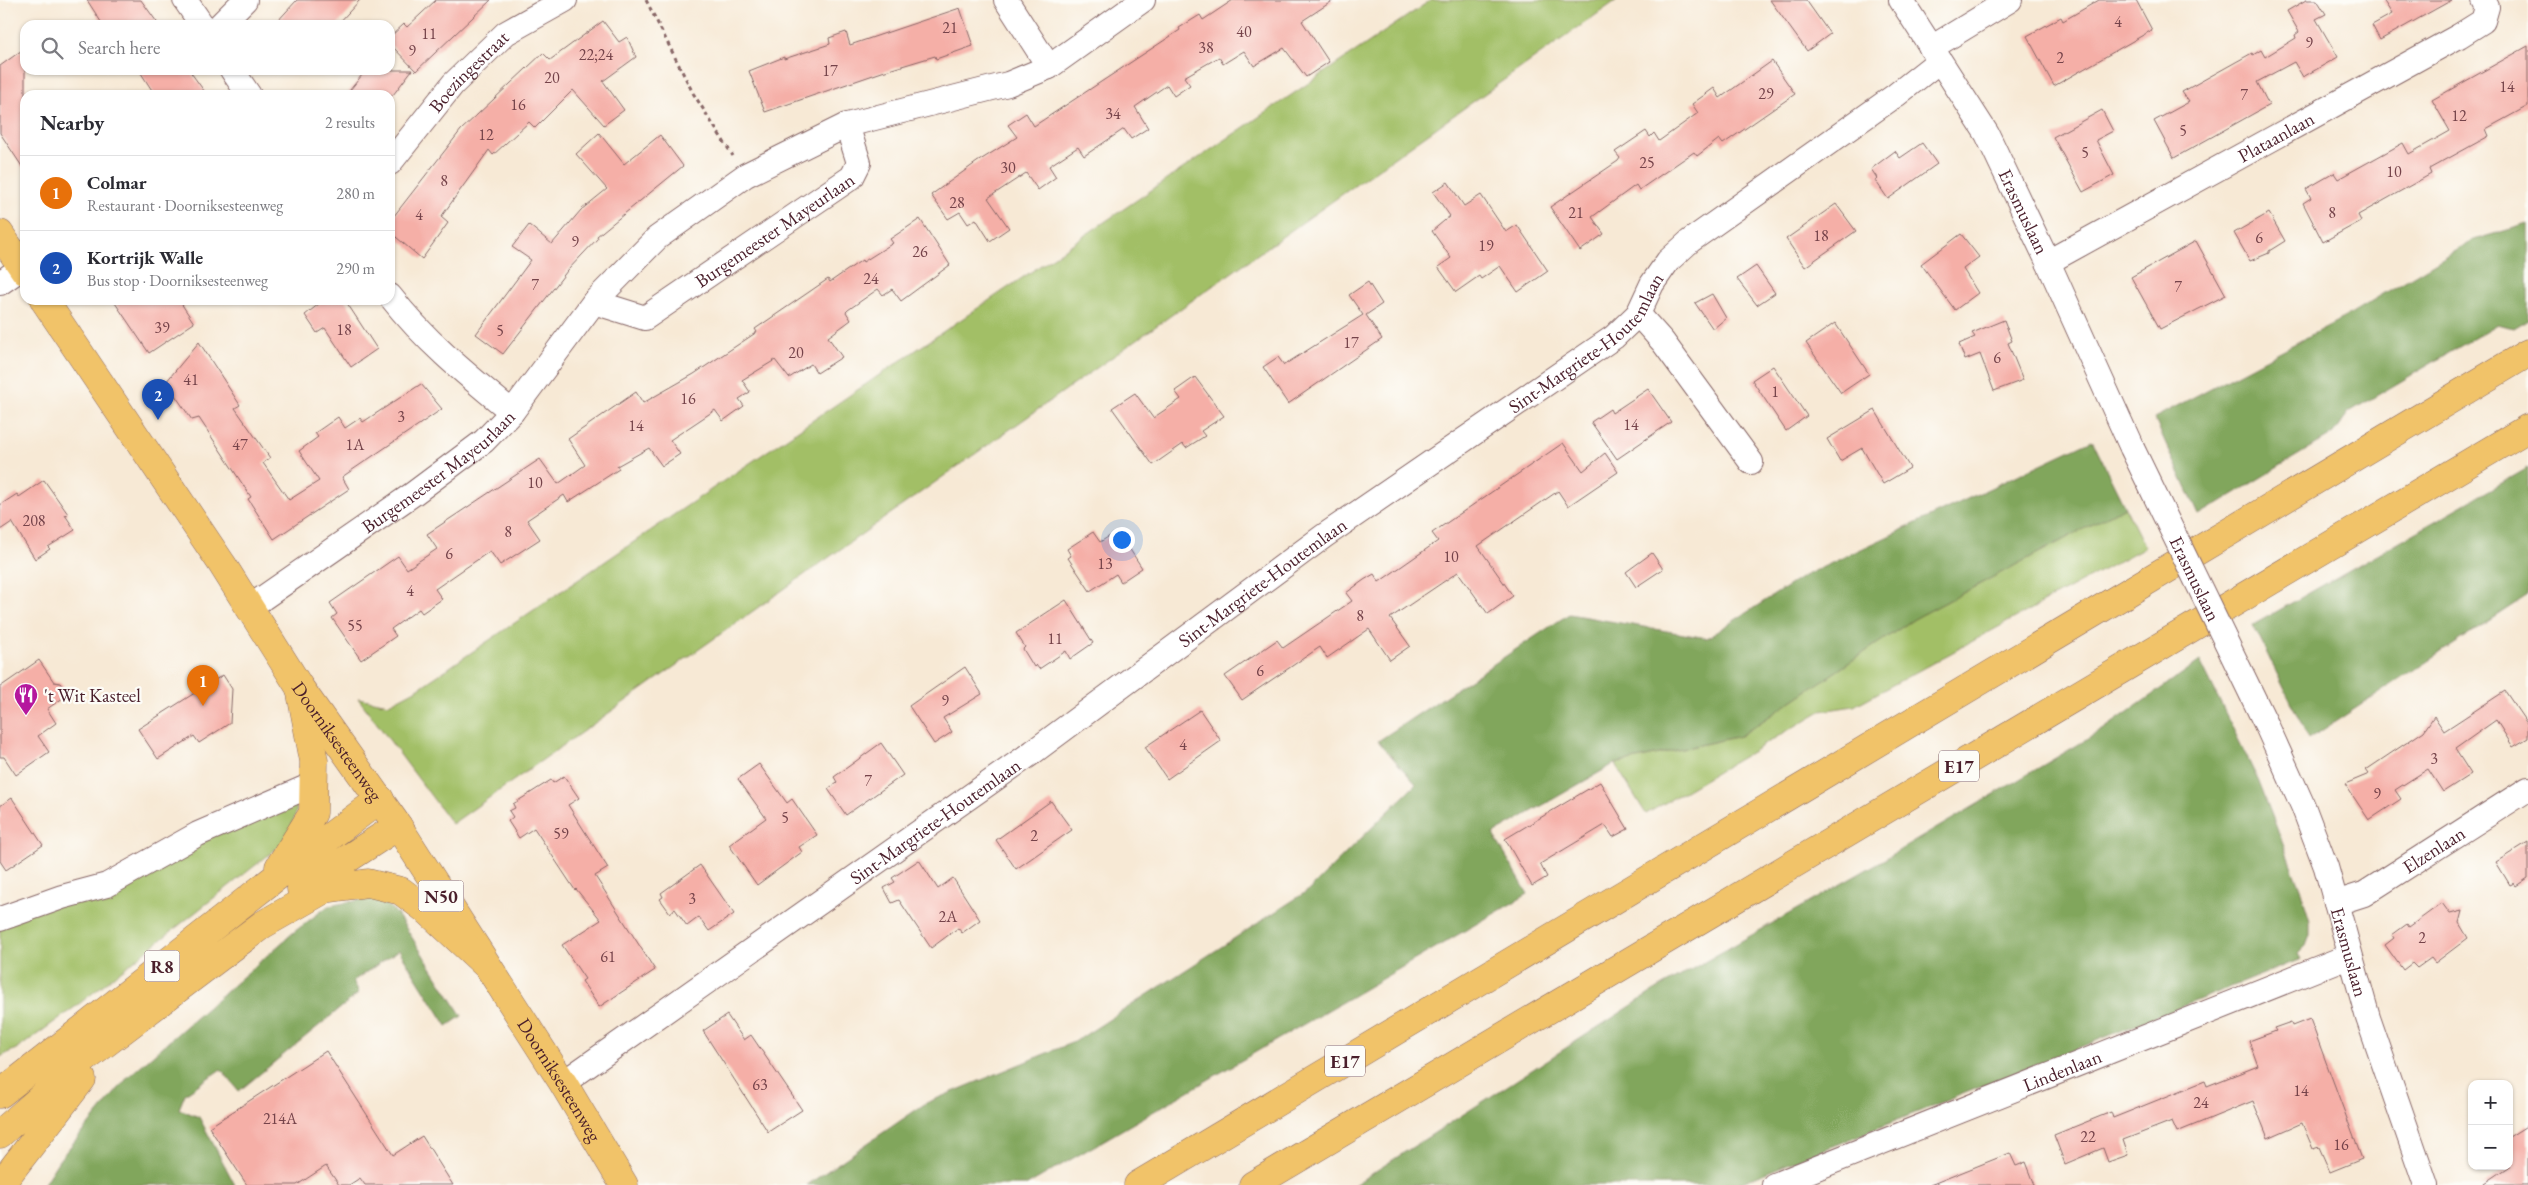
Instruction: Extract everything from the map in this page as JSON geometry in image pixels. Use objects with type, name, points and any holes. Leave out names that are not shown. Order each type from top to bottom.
[{"type":"main road","points":[[0,234],[20,263]]},
{"type":"main road","name":"Doorniksesteenweg","points":[[47,305],[250,607],[300,688],[398,826],[564,1083],[624,1185]]},
{"type":"main road","name":"E17","points":[[1138,1185],[2528,353]]},
{"type":"main road","name":"E17","points":[[1252,1185],[2528,428]]},
{"type":"main road","points":[[271,882],[313,813],[314,761],[300,688]]},
{"type":"main road","name":"R8","points":[[0,1094],[54,1050],[380,799]]},
{"type":"main road","name":"R8","points":[[0,1134],[86,1058],[262,925],[282,903],[362,847],[398,826]]},
{"type":"main road","points":[[262,925],[325,889],[368,883],[401,890],[429,912],[486,965]]},
{"type":"main road","points":[[0,1185],[76,1084],[149,1010]]},
{"type":"main road","points":[[0,1071],[54,1050]]},
{"type":"street","points":[[185,0],[199,20]]},
{"type":"street","points":[[225,20],[245,0]]},
{"type":"street","name":"Boezingestraat","points":[[395,157],[454,84],[506,33],[565,0]]},
{"type":"street","points":[[1006,0],[1049,66]]},
{"type":"street","name":"Burgemeester Mayeurlaan","points":[[250,607],[436,478],[484,441],[512,412],[594,302],[658,238],[746,175],[847,125],[1008,84],[1049,66],[1143,0]]},
{"type":"street","name":"Erasmuslaan","points":[[1901,0],[1987,134],[2048,262],[2132,448],[2267,726],[2303,806],[2336,903],[2349,956],[2426,1185]]},
{"type":"street","name":"Sint-Margriete-Houtemlaan","points":[[564,1083],[1033,752],[1324,536],[1614,337],[1638,314],[1652,284],[1668,261],[1690,240],[1896,95],[1935,54],[2010,0]]},
{"type":"street","name":"Plataanlaan","points":[[2048,262],[2459,36],[2483,21],[2487,7],[2483,0]]},
{"type":"street","points":[[235,75],[246,90]]},
{"type":"street","name":"Burgemeester Mayeurlaan","points":[[594,302],[645,318],[852,177],[859,162],[847,125]]},
{"type":"street","points":[[0,283],[20,271]]},
{"type":"street","points":[[395,302],[439,352],[512,412]]},
{"type":"street","points":[[1638,314],[1663,342],[1750,462]]},
{"type":"street","points":[[0,919],[62,897],[107,884],[198,834],[314,784]]},
{"type":"street","name":"Elzenlaan","points":[[2336,903],[2364,894],[2528,789]]},
{"type":"street","name":"Lindenlaan","points":[[1774,1185],[2349,956]]},
{"type":"path","points":[[646,0],[692,92],[746,175]]},
{"type":"green space","points":[[1431,0],[1617,0],[452,824],[358,698],[389,704],[419,688]]},
{"type":"green space","points":[[2528,224],[2528,319],[2513,328],[2498,324],[2349,412],[2333,434],[2199,515],[2154,418],[2345,317],[2473,240]]},
{"type":"green space","points":[[2092,440],[2125,507],[1914,619],[1740,736],[1614,764],[1493,834],[1528,894],[1027,1185],[807,1185],[926,1103],[1076,1041],[1309,890],[1416,784],[1378,741],[1569,614],[1707,638],[1802,577]]},
{"type":"green space","points":[[2528,468],[2528,595],[2309,739],[2253,625]]},
{"type":"green space","points":[[2125,507],[2145,547],[1854,706],[1821,711],[1646,814],[1615,764],[1740,736],[1914,619]]},
{"type":"green space","points":[[2200,661],[2259,782],[2301,891],[2310,921],[2310,935],[2306,946],[2298,954],[2301,959],[1735,1185],[1354,1185],[1657,989],[1878,863],[2101,731]]},
{"type":"green space","points":[[290,803],[297,805],[295,816],[280,846],[75,1007],[20,1047],[0,1057],[0,925]]},
{"type":"green space","points":[[371,898],[385,903],[397,914],[462,1016],[447,1026],[399,950],[353,981],[359,993],[239,1091],[221,1069],[185,1094],[179,1109],[199,1117],[235,1185],[43,1185],[59,1160],[129,1076],[294,932],[328,906]]},
{"type":"building","points":[[87,0],[141,0],[155,20],[100,20]]},
{"type":"building","points":[[297,0],[360,0],[342,20],[279,20]]},
{"type":"building","points":[[436,0],[491,0],[416,71],[395,49],[395,32],[404,24],[407,27]]},
{"type":"building","points":[[1233,0],[1334,0],[1302,21],[1329,62],[1306,77],[1284,48],[1254,66],[1244,51],[1223,64],[1219,57],[1184,77],[1190,85],[1174,96],[1167,85],[1135,107],[1148,128],[1131,139],[1124,129],[1084,156],[1078,147],[1049,166],[1056,177],[1038,190],[1026,173],[988,198],[1009,228],[990,241],[976,219],[968,224],[960,212],[948,219],[931,195],[977,162],[1017,137],[1008,125],[1026,113],[1034,126],[1180,30],[1179,28],[1200,15],[1203,20]]},
{"type":"building","points":[[1770,0],[1806,0],[1830,34],[1807,51]]},
{"type":"building","points":[[2099,0],[2136,0],[2152,30],[2054,86],[2027,36],[2061,17],[2063,21]]},
{"type":"building","points":[[2306,0],[2317,0],[2326,14],[2316,19],[2338,57],[2303,77],[2294,62],[2257,82],[2269,105],[2174,158],[2154,121],[2189,102],[2182,92],[2252,53],[2253,55],[2261,50],[2265,57],[2296,38],[2295,35],[2299,32],[2287,11]]},
{"type":"building","points":[[2383,0],[2452,0],[2380,40],[2372,25],[2392,14]]},
{"type":"building","points":[[960,8],[973,46],[936,59],[935,56],[882,72],[765,112],[749,71],[784,57],[784,59],[830,44],[829,38],[846,32],[850,45]]},
{"type":"building","points":[[603,21],[619,42],[627,37],[636,57],[603,81],[624,110],[604,125],[573,90],[535,128],[529,122],[493,155],[489,150],[441,217],[448,223],[422,259],[395,236],[395,215],[461,130],[543,53],[550,60]]},
{"type":"building","points":[[2528,46],[2528,106],[2486,129],[2489,136],[2429,169],[2431,174],[2358,215],[2361,221],[2323,242],[2303,203],[2311,198],[2306,189],[2334,173],[2338,179],[2403,143],[2409,154],[2450,131],[2432,100]]},
{"type":"building","points":[[20,52],[20,75],[25,75],[25,90],[20,90],[20,163],[0,133],[0,66]]},
{"type":"building","points":[[1772,61],[1795,94],[1723,144],[1719,139],[1697,156],[1694,152],[1639,190],[1636,185],[1592,217],[1604,234],[1580,251],[1550,207],[1618,161],[1620,158],[1615,152],[1646,131],[1650,137],[1654,133],[1659,141],[1698,113],[1692,104],[1714,88],[1720,98]]},
{"type":"building","points":[[395,70],[412,70],[395,92],[395,90],[350,90],[362,75],[395,75]]},
{"type":"building","points":[[142,75],[193,75],[203,90],[152,90]]},
{"type":"building","points":[[2102,110],[2113,131],[2096,140],[2114,175],[2083,192],[2053,137]]},
{"type":"building","points":[[599,133],[624,164],[660,135],[683,166],[597,236],[598,238],[567,271],[503,354],[476,334],[531,260],[512,247],[529,225],[552,244],[581,210],[607,189],[576,154]]},
{"type":"building","points":[[1922,143],[1937,164],[1888,199],[1875,180],[1877,178],[1871,169],[1895,151],[1900,158]]},
{"type":"building","points":[[1448,182],[1464,206],[1481,195],[1506,232],[1517,225],[1548,271],[1518,292],[1500,266],[1481,279],[1479,276],[1456,292],[1438,267],[1451,258],[1432,231],[1450,216],[1433,192]]},
{"type":"building","points":[[1836,204],[1856,231],[1805,267],[1786,239]]},
{"type":"building","points":[[2269,213],[2285,241],[2269,251],[2269,253],[2250,261],[2234,233]]},
{"type":"building","points":[[920,219],[950,265],[901,301],[892,289],[883,295],[878,289],[848,310],[846,312],[851,320],[828,337],[842,357],[817,373],[811,364],[789,378],[775,360],[742,380],[750,392],[739,399],[744,406],[723,421],[715,410],[670,440],[680,454],[662,466],[649,448],[617,466],[619,469],[568,502],[564,495],[527,520],[540,539],[500,565],[490,551],[435,589],[442,599],[422,613],[419,609],[391,629],[396,636],[361,660],[332,618],[337,614],[330,603],[398,556],[407,569],[437,549],[427,534],[540,459],[558,484],[585,465],[568,439],[636,392],[643,403],[694,374],[757,332],[755,329],[828,279],[830,282],[862,260],[863,262],[893,243],[890,239]]},
{"type":"building","points":[[1961,234],[1979,257],[1963,269],[1978,293],[1955,310],[1921,264]]},
{"type":"building","points":[[2196,241],[2226,295],[2160,329],[2131,277]]},
{"type":"building","points":[[1756,266],[1775,293],[1757,305],[1737,279]]},
{"type":"building","points":[[1368,282],[1382,304],[1366,315],[1382,339],[1288,404],[1263,367],[1278,357],[1284,365],[1363,315],[1349,295]]},
{"type":"building","points":[[1712,294],[1726,318],[1713,329],[1695,303]]},
{"type":"building","points":[[116,305],[182,305],[194,323],[149,353]]},
{"type":"building","points":[[318,305],[348,305],[377,349],[351,367],[325,328],[317,333],[305,315]]},
{"type":"building","points":[[2004,320],[2012,341],[2008,343],[2023,380],[1994,391],[1980,354],[1965,360],[1959,344],[1975,337],[1972,333]]},
{"type":"building","points":[[1835,323],[1869,374],[1841,393],[1806,343]]},
{"type":"building","points":[[199,342],[240,405],[235,408],[270,458],[263,463],[289,500],[319,481],[299,451],[318,437],[315,433],[338,417],[345,428],[360,418],[363,422],[421,384],[442,409],[342,477],[349,489],[274,539],[248,499],[251,497],[199,418],[192,420],[166,382]]},
{"type":"building","points":[[1773,366],[1807,416],[1786,431],[1752,380]]},
{"type":"building","points":[[1195,377],[1224,416],[1201,431],[1205,436],[1186,448],[1183,444],[1153,465],[1112,408],[1135,393],[1153,418],[1181,399],[1175,391]]},
{"type":"building","points":[[1648,389],[1671,422],[1617,459],[1591,422],[1610,409],[1612,413]]},
{"type":"building","points":[[1875,410],[1910,468],[1883,484],[1862,448],[1840,461],[1827,439]]},
{"type":"building","points":[[1563,443],[1583,471],[1605,453],[1618,472],[1568,506],[1558,491],[1478,546],[1513,596],[1488,614],[1458,572],[1390,618],[1410,646],[1390,660],[1369,629],[1327,658],[1320,647],[1242,700],[1225,676],[1277,640],[1283,648],[1352,601],[1346,593],[1374,574],[1379,582],[1438,541],[1432,533]]},
{"type":"building","points":[[44,480],[68,514],[65,515],[75,530],[48,547],[50,549],[35,559],[12,522],[0,530],[0,505],[17,494],[19,497]]},
{"type":"building","points":[[1118,531],[1142,568],[1121,582],[1116,574],[1090,591],[1068,558],[1071,556],[1067,549],[1093,532],[1100,542]]},
{"type":"building","points":[[1652,553],[1663,569],[1636,587],[1626,572]]},
{"type":"building","points":[[1066,600],[1093,643],[1070,659],[1066,651],[1039,669],[1036,665],[1034,667],[1016,633]]},
{"type":"building","name":"'t Wit Kasteel","points":[[39,660],[54,682],[60,683],[65,689],[63,698],[47,709],[56,723],[38,736],[49,752],[16,775],[4,757],[0,757],[0,687]]},
{"type":"building","points":[[965,667],[982,694],[943,718],[952,732],[934,744],[909,706]]},
{"type":"building","points":[[223,675],[232,689],[230,723],[199,743],[194,736],[158,759],[138,729]]},
{"type":"building","points":[[2505,691],[2528,725],[2528,738],[2513,747],[2496,720],[2455,749],[2471,774],[2443,792],[2428,769],[2395,790],[2401,799],[2369,820],[2345,784],[2369,774],[2366,770],[2424,731],[2434,716],[2444,731]]},
{"type":"building","points":[[1200,710],[1221,741],[1167,779],[1145,747]]},
{"type":"building","points":[[881,743],[903,775],[846,815],[828,789],[837,782],[834,777]]},
{"type":"building","points":[[759,764],[787,803],[792,799],[817,835],[799,847],[802,852],[757,885],[729,845],[766,818],[738,779]]},
{"type":"building","points":[[564,776],[579,798],[568,805],[608,868],[595,876],[655,970],[599,1007],[582,981],[585,979],[562,945],[601,920],[575,890],[534,828],[519,838],[508,821],[513,817],[509,811],[515,808],[513,804],[551,780],[553,783]]},
{"type":"building","points":[[1600,782],[1628,829],[1613,837],[1605,825],[1540,864],[1547,877],[1532,886],[1505,839]]},
{"type":"building","points":[[12,798],[43,845],[6,870],[0,861],[0,806]]},
{"type":"building","points":[[1051,801],[1072,830],[1016,869],[996,840]]},
{"type":"building","points":[[2528,842],[2528,878],[2516,886],[2514,883],[2510,885],[2496,862]]},
{"type":"building","points":[[919,860],[938,889],[953,878],[980,920],[962,933],[958,928],[931,948],[899,900],[892,903],[884,888],[895,882],[892,878]]},
{"type":"building","points":[[700,865],[734,914],[709,931],[699,917],[687,926],[675,909],[670,913],[660,899],[663,897],[661,893]]},
{"type":"building","points":[[2442,903],[2450,914],[2462,911],[2459,923],[2468,938],[2435,963],[2431,958],[2417,968],[2412,963],[2403,970],[2385,945],[2394,938],[2392,935],[2407,924],[2409,927]]},
{"type":"building","points":[[727,1015],[744,1040],[751,1035],[802,1110],[768,1132],[703,1031]]},
{"type":"building","points":[[2310,1019],[2362,1159],[2330,1172],[2319,1147],[2313,1149],[2302,1123],[2268,1138],[2253,1101],[2177,1132],[2172,1121],[2123,1140],[2128,1155],[2108,1162],[2103,1148],[2065,1164],[2054,1135],[2111,1112],[2113,1118],[2205,1081],[2207,1086],[2258,1066],[2249,1041],[2276,1031],[2274,1028],[2291,1022],[2292,1026]]},
{"type":"building","points":[[326,1051],[393,1155],[422,1136],[453,1185],[365,1185],[360,1178],[349,1185],[339,1185],[326,1166],[297,1185],[247,1185],[209,1127]]},
{"type":"building","points":[[2528,1125],[2528,1185],[2482,1185],[2504,1170],[2513,1170],[2513,1134]]},
{"type":"building","points":[[2010,1153],[2016,1166],[2026,1162],[2035,1185],[1930,1185]]},
{"type":"place","name":"Kortrijk Walle","points":[[158,420]]},
{"type":"place","name":"Colmar","points":[[203,706]]},
{"type":"place","name":"'t Wit Kasteel","points":[[26,716]]}]
